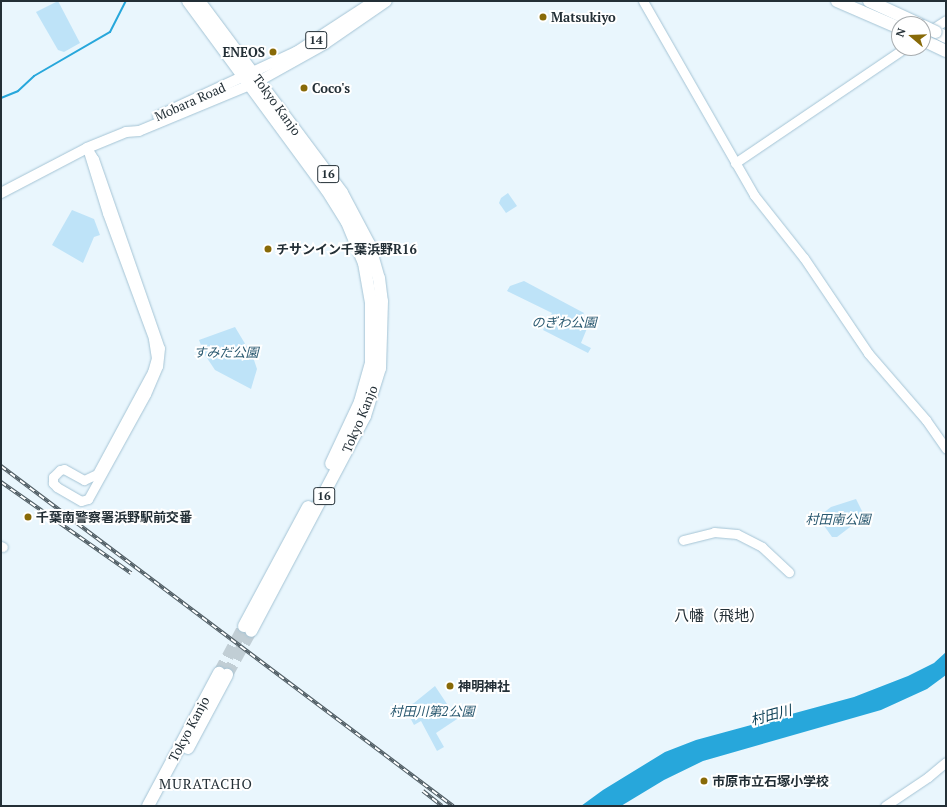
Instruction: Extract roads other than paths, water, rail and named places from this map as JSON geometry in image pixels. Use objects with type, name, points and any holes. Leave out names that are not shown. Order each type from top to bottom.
[{"type":"highway","name":"16","points":[[179,1],[225,61],[249,78]]},
{"type":"highway","name":"Tokyo Kanjo","points":[[188,1],[215,30]]},
{"type":"highway","name":"Tokyo Kanjo","points":[[199,1],[215,30],[327,190],[347,222],[369,282],[372,325],[370,372],[353,420],[248,628]]},
{"type":"highway","points":[[837,1],[891,25]]},
{"type":"highway","points":[[869,1],[903,16]]},
{"type":"highway","points":[[931,30],[941,35]]},
{"type":"highway","points":[[931,42],[946,51]]},
{"type":"highway","name":"Tokyo Kanjo","points":[[148,806],[223,674],[157,806]]},
{"type":"main road","name":"14","points":[[249,78],[296,52],[374,1]]},
{"type":"main road","name":"14","points":[[1,193],[87,148],[126,132],[139,131],[249,78],[318,48],[387,1]]},
{"type":"street","points":[[643,1],[754,195],[806,262],[868,353],[926,420],[946,449]]},
{"type":"street","points":[[931,34],[946,20]]},
{"type":"street","points":[[735,163],[893,56]]},
{"type":"street","points":[[84,480],[97,474],[152,372],[156,358],[153,338],[107,213],[87,148]]},
{"type":"street","points":[[87,148],[97,167],[160,348],[156,374],[90,494],[84,501],[76,500],[57,487],[53,480],[58,472],[64,469],[90,485],[90,494]]},
{"type":"street","points":[[683,540],[714,532],[737,534],[762,547],[789,572]]},
{"type":"street","points":[[885,806],[928,778],[946,762]]},
{"type":"water","points":[[946,652],[946,675],[927,689],[881,710],[703,761],[664,780],[621,806],[581,806],[603,790],[665,752],[696,740],[854,697],[908,676],[934,663]]},
{"type":"waterway","points":[[1,98],[18,91],[34,76],[110,32],[126,1]]},
{"type":"tunnel","points":[[219,673],[244,626]]},
{"type":"tunnel","points":[[227,675],[251,631]]},
{"type":"railway","points":[[1,466],[453,806]]},
{"type":"railway","points":[[1,482],[131,573]]},
{"type":"railway","points":[[423,791],[442,806]]},
{"type":"place","name":"Matsukiyo","points":[[543,17]]},
{"type":"place","name":"ENEOS","points":[[273,52]]},
{"type":"place","name":"Coco's","points":[[304,88]]},
{"type":"place","name":"チサンイン千葉浜野R16","points":[[268,249]]},
{"type":"place","name":"千葉南警察署浜野駅前交番","points":[[28,517]]},
{"type":"place","name":"神明神社","points":[[450,686]]},
{"type":"place","name":"市原市立石塚小学校","points":[[704,781]]},
{"type":"district","name":"八幡（飛地）","points":[[719,616]]},
{"type":"district","name":"MURATACHO","points":[[206,784]]},
{"type":"park label","name":"のぎわ公園","points":[[564,322]]},
{"type":"park label","name":"すみだ公園","points":[[226,352]]},
{"type":"park label","name":"村田南公園","points":[[838,519]]},
{"type":"park label","name":"村田川第2公園","points":[[432,711]]},
{"type":"water label","name":"村田川","points":[[771,715]]}]
